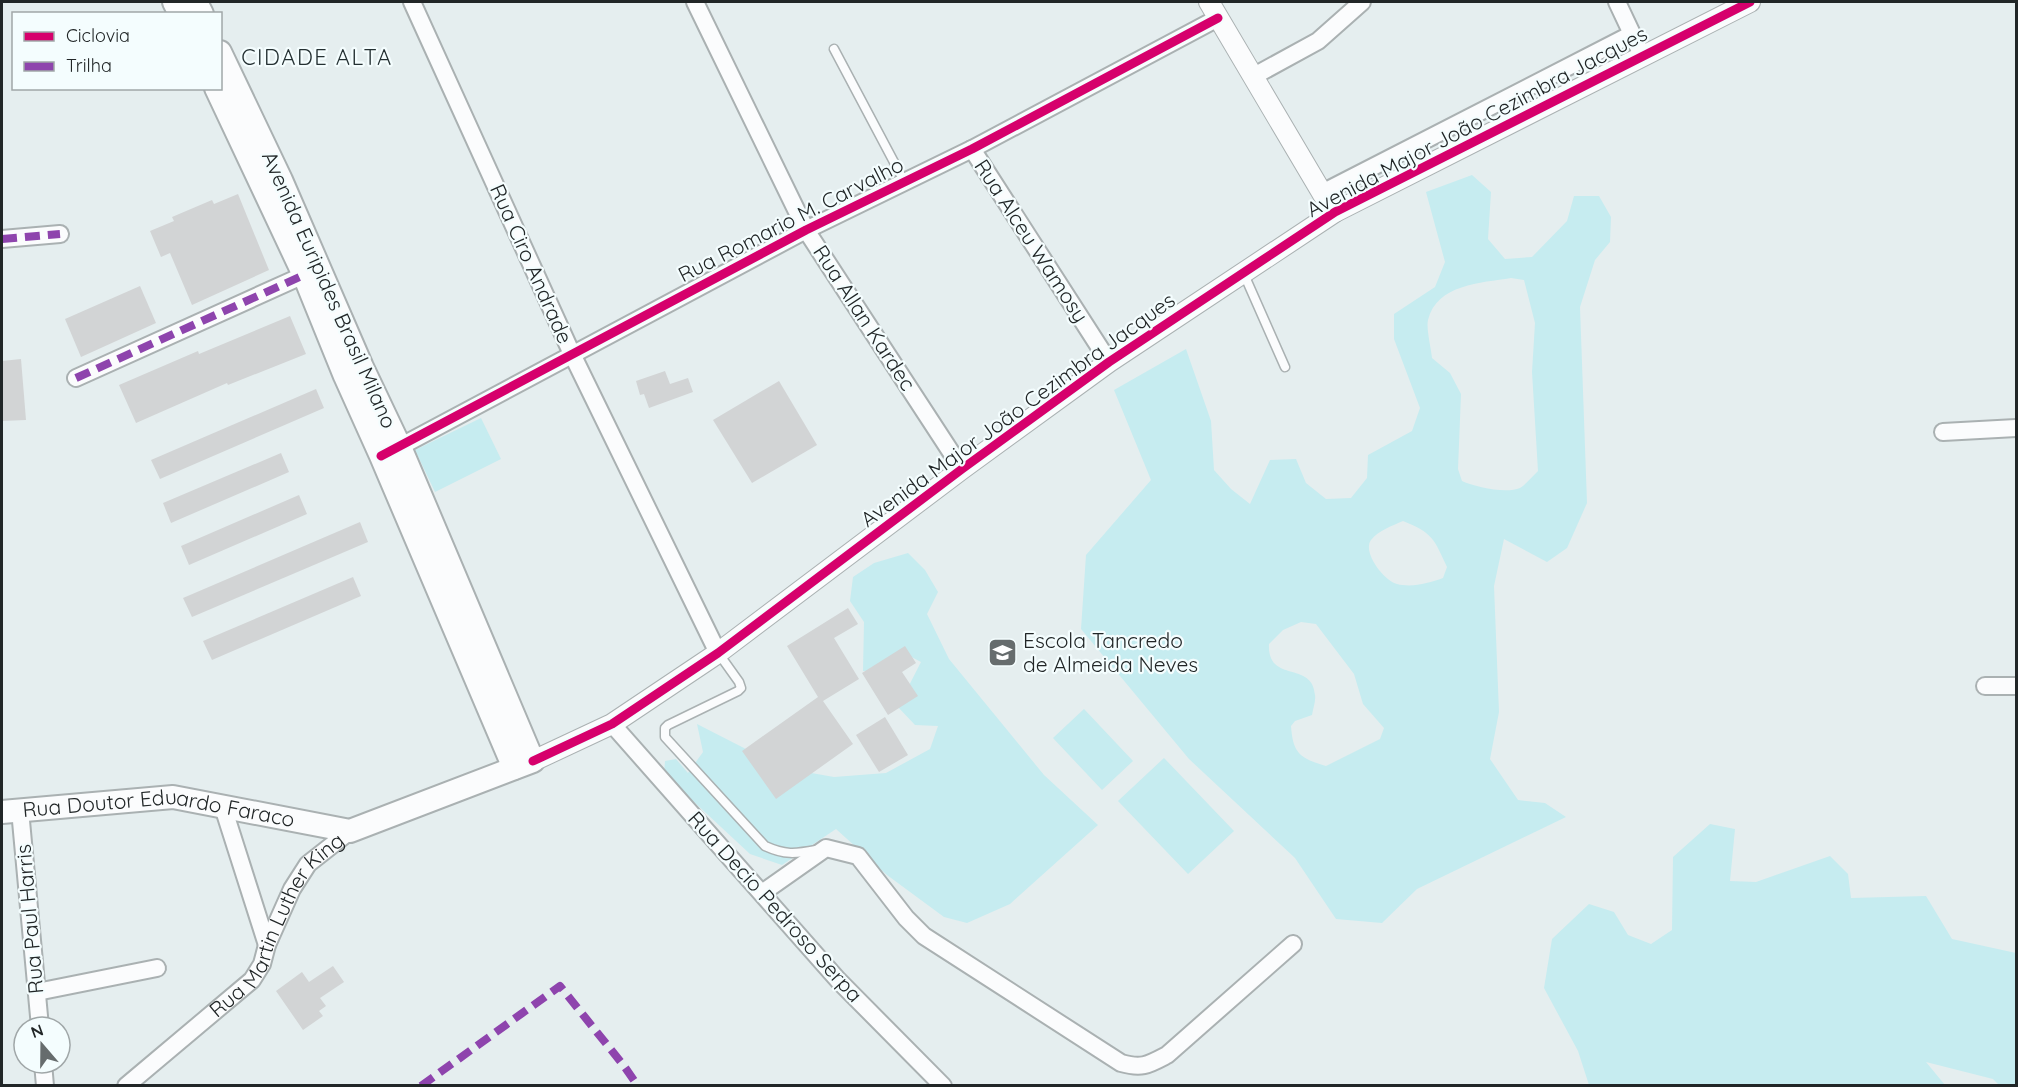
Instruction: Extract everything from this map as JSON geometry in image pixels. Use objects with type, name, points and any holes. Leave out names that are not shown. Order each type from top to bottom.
[{"type":"main road","name":"Avenida Euripides Brasil Milano","points":[[222,57],[272,184],[416,511],[524,765]]},
{"type":"main road","name":"Avenida Euripides Brasil Milano","points":[[217,90],[272,184],[304,275],[353,371]]},
{"type":"main road","name":"Rua Martin Luther King","points":[[350,831],[524,765]]},
{"type":"main road","name":"Rua Doutor Eduardo Faraco","points":[[11,811],[173,797],[350,831]]},
{"type":"street","name":"Rua Ciro Andrade","points":[[412,2],[572,354],[718,653]]},
{"type":"street","name":"Rua Allan Kardec","points":[[695,2],[806,230],[962,469]]},
{"type":"street","points":[[1254,76],[1318,41],[1362,2]]},
{"type":"street","points":[[1617,2],[1642,55]]},
{"type":"street","name":"Avenida Major João Cezimbra Jacques","points":[[612,724],[718,653],[962,469],[1109,362],[1335,212],[1750,2]]},
{"type":"street","name":"Rua Romario M. Carvalho","points":[[390,452],[806,230],[972,149],[1214,10]]},
{"type":"street","points":[[1214,10],[1335,212]]},
{"type":"street","points":[[1322,193],[1632,33]]},
{"type":"street","name":"Rua Alceu Wamosy","points":[[972,149],[1109,362]]},
{"type":"street","points":[[2,239],[60,234]]},
{"type":"street","points":[[76,378],[304,275]]},
{"type":"street","points":[[1943,432],[2016,428]]},
{"type":"street","points":[[1985,686],[2016,686]]},
{"type":"street","name":"Rua Martin Luther King","points":[[524,765],[612,724]]},
{"type":"street","name":"Rua Decio Pedroso Serpa","points":[[612,724],[838,980],[943,1086]]},
{"type":"street","points":[[223,807],[267,945]]},
{"type":"street","name":"Rua Paul Harris","points":[[11,811],[39,1015]]},
{"type":"street","name":"Rua Martin Luther King","points":[[126,1086],[252,980],[262,964],[267,945],[292,888],[309,864],[350,831]]},
{"type":"street","points":[[762,893],[826,848],[858,856],[906,918],[924,936],[1121,1063],[1136,1067],[1149,1065],[1167,1055],[1293,944]]},
{"type":"street","points":[[37,992],[157,968]]},
{"type":"lane","points":[[834,49],[904,181]]},
{"type":"lane","points":[[1243,272],[1285,367]]},
{"type":"lane","points":[[718,653],[741,688],[668,724],[665,728],[665,737],[765,846],[779,852],[795,854],[826,848]]},
{"type":"shaded area","points":[[1472,175],[1491,192],[1488,239],[1505,259],[1532,257],[1567,221],[1574,196],[1599,196],[1611,217],[1610,242],[1595,260],[1580,307],[1587,503],[1567,548],[1547,562],[1504,539],[1494,586],[1499,712],[1490,759],[1518,800],[1545,803],[1566,817],[1417,889],[1382,923],[1336,919],[1295,858],[1189,759],[1081,629],[1086,555],[1151,480],[1114,390],[1186,349],[1211,421],[1214,470],[1231,489],[1250,504],[1270,460],[1296,459],[1306,483],[1326,499],[1351,498],[1367,478],[1368,455],[1412,431],[1420,408],[1394,339],[1394,314],[1435,287],[1445,262],[1426,192]],"holes":[[[1511,278],[1524,280],[1535,323],[1532,372],[1538,471],[1520,488],[1499,490],[1462,481],[1458,469],[1461,394],[1450,373],[1432,358],[1428,320],[1433,308],[1450,292],[1474,284]],[[1403,521],[1427,533],[1447,567],[1443,578],[1409,585],[1397,584],[1386,578],[1369,552],[1371,540],[1386,529]],[[1301,622],[1316,624],[1354,674],[1363,704],[1384,728],[1380,739],[1326,766],[1300,754],[1294,743],[1291,726],[1295,721],[1312,715],[1315,695],[1312,684],[1307,678],[1275,664],[1270,656],[1269,644],[1283,630]]]},
{"type":"shaded area","points":[[481,418],[501,459],[435,492],[415,450]]},
{"type":"shaded area","points":[[908,553],[925,570],[938,592],[927,614],[949,659],[1044,775],[1098,825],[1010,904],[967,923],[944,917],[887,875],[836,829],[782,865],[750,854],[664,774],[665,761],[676,759],[688,773],[703,752],[697,724],[783,768],[834,777],[886,773],[930,749],[938,726],[915,725],[898,707],[921,662],[900,651],[886,671],[863,671],[864,622],[850,601],[853,577],[874,563]]},
{"type":"shaded area","points":[[1084,709],[1133,761],[1102,790],[1053,738]]},
{"type":"shaded area","points":[[1164,758],[1234,831],[1188,874],[1118,801]]},
{"type":"shaded area","points":[[1710,824],[1735,829],[1730,881],[1756,882],[1830,856],[1848,874],[1851,898],[1926,896],[1952,939],[2016,953],[2016,1085],[1999,1085],[1993,1079],[1926,1062],[1945,1085],[1589,1085],[1578,1051],[1544,988],[1552,939],[1589,904],[1614,912],[1628,935],[1651,944],[1672,930],[1673,857]]},
{"type":"building","points":[[238,194],[269,270],[192,305],[170,253],[161,257],[150,231],[174,221],[172,217],[212,200],[214,204]]},
{"type":"building","points":[[140,286],[156,323],[81,357],[65,319]]},
{"type":"building","points":[[290,316],[306,354],[228,385],[227,383],[136,423],[119,385],[198,351],[199,354]]},
{"type":"building","points":[[21,359],[26,420],[2,421],[2,361]]},
{"type":"building","points":[[665,371],[670,384],[688,378],[693,392],[649,408],[644,394],[640,395],[636,381]]},
{"type":"building","points":[[779,381],[817,445],[752,483],[713,420]]},
{"type":"building","points":[[316,389],[324,408],[160,479],[151,460]]},
{"type":"building","points":[[281,453],[289,472],[171,523],[163,503]]},
{"type":"building","points":[[299,495],[307,514],[189,565],[181,546]]},
{"type":"building","points":[[360,522],[368,542],[192,617],[183,598]]},
{"type":"building","points":[[353,577],[361,596],[212,660],[203,641]]},
{"type":"building","points":[[848,608],[858,624],[834,638],[859,679],[823,701],[853,744],[776,799],[742,751],[818,697],[787,646]]},
{"type":"building","points":[[905,646],[916,663],[902,672],[918,696],[888,715],[862,673]]},
{"type":"building","points":[[885,717],[908,755],[879,772],[856,735]]},
{"type":"building","points":[[333,966],[344,982],[320,998],[326,1006],[319,1011],[323,1016],[303,1030],[276,991],[302,972],[309,982]]},
{"type":"marked path","points":[[2,239],[60,234]]},
{"type":"marked path","points":[[76,378],[304,275]]},
{"type":"marked path","points":[[421,1086],[560,986],[638,1086]]},
{"type":"cycle path","points":[[533,761],[612,724],[718,653],[962,469],[1109,362],[1335,212],[1750,2]]},
{"type":"cycle path","points":[[381,456],[806,230],[972,149],[1218,18]]},
{"type":"place","name":"Escola Tancredo de Almeida Neves","points":[[1002,653]]},
{"type":"district","name":"CIDADE ALTA","points":[[317,57]]}]
